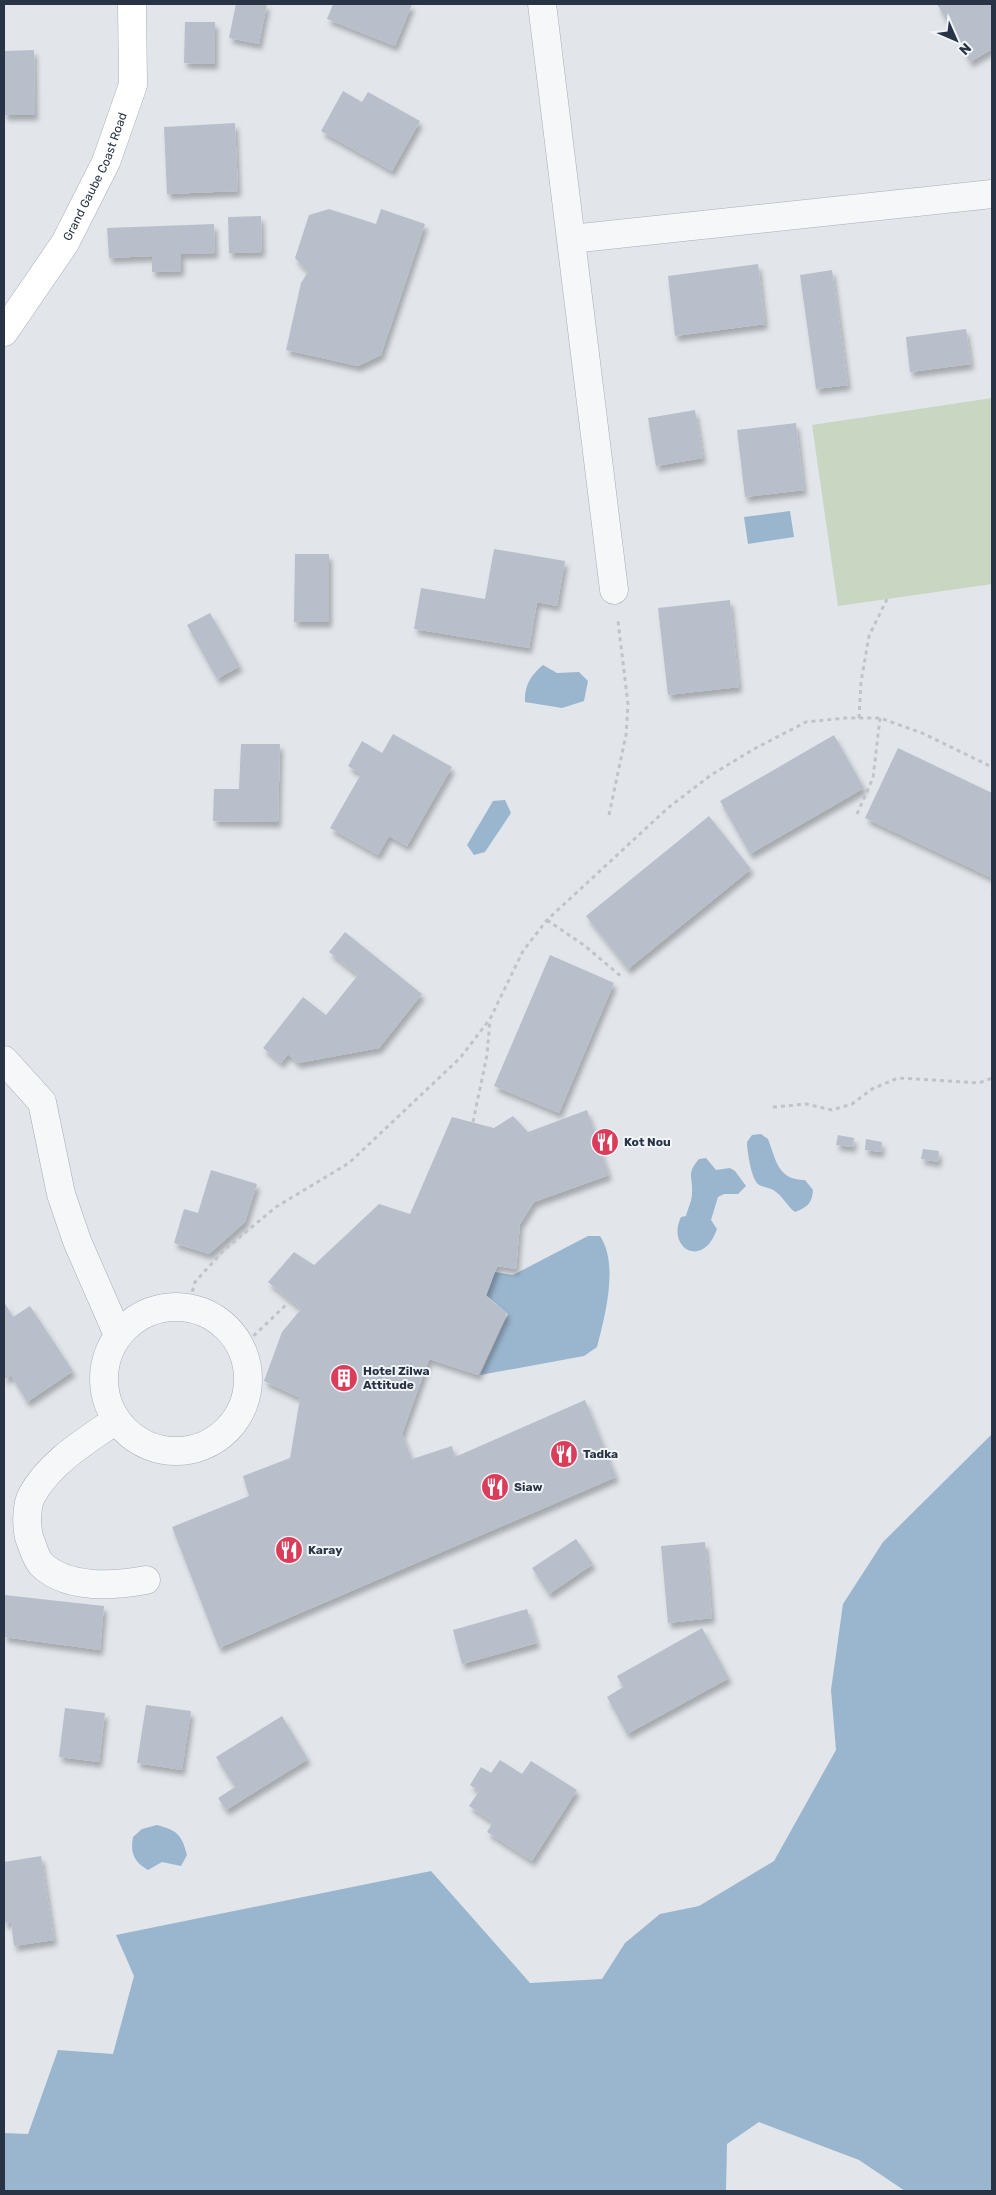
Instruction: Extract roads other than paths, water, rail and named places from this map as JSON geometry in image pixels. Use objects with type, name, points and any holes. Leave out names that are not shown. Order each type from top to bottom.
[{"type":"main road","name":"Grand Gaube Coast Road","points":[[4,332],[65,243],[106,162],[133,85],[132,4]]},
{"type":"street","points":[[542,4],[614,590]]},
{"type":"street","points":[[571,238],[992,194]]},
{"type":"street","points":[[4,1060],[42,1102],[60,1194],[77,1241],[118,1335]]},
{"type":"street","points":[[168,1307],[188,1307],[210,1314],[229,1328],[242,1347],[249,1370],[247,1394],[238,1416],[222,1435],[201,1447],[178,1452],[154,1448],[132,1437],[116,1420],[106,1399],[103,1377],[107,1355],[118,1335],[132,1321],[149,1312],[168,1307]]},
{"type":"street","points":[[116,1420],[82,1443],[48,1472],[31,1497],[27,1532],[40,1563],[61,1578],[123,1584],[146,1580]]},
{"type":"water","points":[[790,511],[794,537],[748,544],[744,517]]},
{"type":"water","points":[[543,665],[557,673],[579,672],[588,681],[584,701],[562,708],[525,702],[529,681]]},
{"type":"water","points":[[505,800],[511,813],[485,852],[474,855],[467,845],[493,801]]},
{"type":"water","points":[[761,1134],[768,1139],[776,1161],[783,1172],[796,1179],[805,1180],[813,1190],[812,1198],[808,1204],[795,1212],[774,1190],[758,1184],[753,1176],[747,1142],[752,1135]]},
{"type":"water","points":[[706,1158],[716,1170],[730,1168],[735,1171],[746,1186],[738,1194],[724,1194],[718,1197],[711,1220],[717,1229],[711,1242],[703,1249],[696,1251],[688,1250],[678,1238],[678,1228],[681,1217],[686,1216],[691,1199],[691,1172],[699,1159]]},
{"type":"water","points":[[588,1236],[600,1236],[606,1248],[609,1261],[609,1290],[597,1347],[584,1356],[480,1375],[508,1314],[486,1295],[495,1272],[513,1275]]},
{"type":"water","points":[[992,1434],[992,2191],[905,2191],[859,2160],[759,2122],[727,2144],[726,2191],[4,2191],[4,2133],[28,2134],[58,2050],[113,2054],[134,1976],[116,1935],[431,1871],[530,1983],[602,1979],[625,1943],[660,1914],[699,1906],[774,1861],[836,1750],[831,1690],[843,1604],[883,1542]]},
{"type":"water","points":[[157,1825],[174,1831],[181,1838],[187,1855],[181,1866],[162,1862],[148,1870],[136,1860],[132,1848],[133,1837],[142,1829]]},
{"type":"place","name":"Kot Nou","points":[[605,1142]]},
{"type":"place","name":"Hotel Zilwa Attitude","points":[[344,1378]]},
{"type":"place","name":"Tadka","points":[[564,1454]]},
{"type":"place","name":"Siaw","points":[[495,1487]]},
{"type":"place","name":"Karay","points":[[289,1550]]}]
